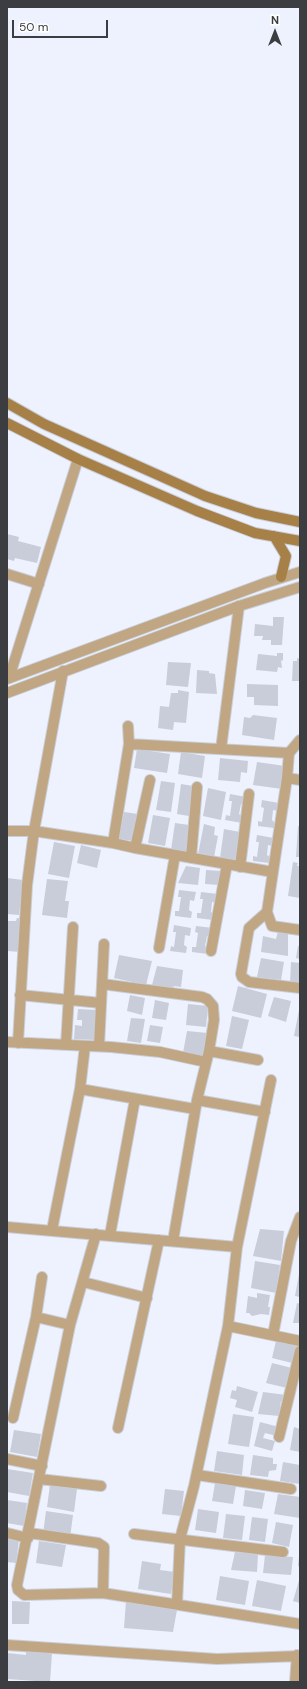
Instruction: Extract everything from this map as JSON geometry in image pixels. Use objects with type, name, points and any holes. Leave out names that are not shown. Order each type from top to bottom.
[{"type":"main road","points":[[7,403],[44,424],[204,496],[256,513],[300,522]]},
{"type":"main road","points":[[7,423],[78,459],[197,511],[254,532],[300,541]]},
{"type":"main road","points":[[274,536],[286,556],[281,577]]},
{"type":"street","points":[[8,675],[39,584],[78,459]]},
{"type":"street","points":[[8,675],[45,664],[281,577],[300,572]]},
{"type":"street","points":[[7,574],[39,584]]},
{"type":"street","points":[[7,692],[239,606],[300,588]]},
{"type":"street","points":[[221,749],[239,606]]},
{"type":"street","points":[[44,678],[45,664]]},
{"type":"street","points":[[18,1043],[27,885],[34,831],[63,671]]},
{"type":"street","points":[[113,843],[130,744],[128,726]]},
{"type":"street","points":[[300,740],[289,753],[287,778],[267,912],[272,926],[300,930]]},
{"type":"street","points":[[130,744],[289,753]]},
{"type":"street","points":[[287,778],[300,780]]},
{"type":"street","points":[[135,848],[150,780]]},
{"type":"street","points":[[190,858],[197,787]]},
{"type":"street","points":[[240,867],[249,794]]},
{"type":"street","points":[[7,831],[34,831],[113,843],[273,872]]},
{"type":"street","points":[[159,948],[175,855]]},
{"type":"street","points":[[211,951],[227,864]]},
{"type":"street","points":[[267,912],[249,928],[241,974],[242,977],[249,982],[300,988]]},
{"type":"street","points":[[66,1045],[73,927]]},
{"type":"street","points":[[99,1046],[104,944]]},
{"type":"street","points":[[102,984],[202,997],[208,1000],[213,1006],[214,1020],[209,1051],[196,1104],[173,1241]]},
{"type":"street","points":[[20,996],[101,1003]]},
{"type":"street","points":[[7,1042],[99,1046],[160,1052],[206,1062]]},
{"type":"street","points":[[52,1230],[80,1089],[85,1046]]},
{"type":"street","points":[[209,1051],[258,1060]]},
{"type":"street","points":[[177,1604],[180,1539],[197,1475],[228,1326],[237,1247],[271,1080]]},
{"type":"street","points":[[80,1089],[135,1099],[265,1112]]},
{"type":"street","points":[[110,1235],[135,1099]]},
{"type":"street","points":[[273,1335],[291,1241],[300,1217]]},
{"type":"street","points":[[7,1227],[237,1247]]},
{"type":"street","points":[[18,1590],[17,1585],[70,1325],[96,1234]]},
{"type":"street","points":[[118,1428],[159,1240]]},
{"type":"street","points":[[13,1418],[36,1317],[42,1277]]},
{"type":"street","points":[[83,1282],[147,1298]]},
{"type":"street","points":[[36,1317],[70,1325]]},
{"type":"street","points":[[228,1326],[300,1341]]},
{"type":"street","points":[[279,1437],[300,1351]]},
{"type":"street","points":[[7,1459],[42,1466]]},
{"type":"street","points":[[197,1475],[291,1489]]},
{"type":"street","points":[[39,1478],[100,1486]]},
{"type":"street","points":[[7,1534],[28,1535],[102,1545],[105,1549],[103,1593]]},
{"type":"street","points":[[134,1534],[283,1552]]},
{"type":"street","points":[[7,1590],[18,1590],[24,1595],[103,1593],[300,1624]]},
{"type":"street","points":[[7,1645],[217,1659],[299,1655],[295,1682]]},
{"type":"building","points":[[7,534],[19,537],[18,541],[41,547],[37,563],[15,558],[14,561],[7,559]]},
{"type":"building","points":[[273,617],[284,617],[282,645],[271,645],[271,640],[262,640],[263,636],[254,636],[255,624],[273,626]]},
{"type":"building","points":[[277,653],[283,653],[283,661],[281,660],[282,668],[278,667],[277,672],[256,670],[258,654],[277,656]]},
{"type":"building","points":[[297,658],[300,659],[300,681],[292,681],[293,661],[297,661]]},
{"type":"building","points":[[168,662],[191,663],[188,687],[166,685]]},
{"type":"building","points":[[197,670],[209,671],[209,673],[215,674],[217,694],[196,693]]},
{"type":"building","points":[[247,684],[278,685],[278,706],[254,705],[254,697],[247,697]]},
{"type":"building","points":[[178,690],[189,692],[186,723],[174,722],[173,730],[158,728],[160,706],[169,707],[171,693],[178,693]]},
{"type":"building","points":[[253,715],[277,718],[274,740],[242,735],[244,717],[250,718]]},
{"type":"building","points":[[137,749],[170,754],[167,773],[134,768]]},
{"type":"building","points":[[181,752],[205,756],[202,778],[178,774]]},
{"type":"building","points":[[220,758],[248,761],[247,773],[241,772],[240,782],[218,780]]},
{"type":"building","points":[[257,762],[285,766],[282,789],[253,785]]},
{"type":"building","points":[[161,781],[175,783],[171,812],[156,810]]},
{"type":"building","points":[[181,784],[193,786],[189,816],[177,814]]},
{"type":"building","points":[[208,788],[226,792],[221,820],[203,816]]},
{"type":"building","points":[[230,794],[246,797],[245,805],[241,804],[239,814],[242,816],[242,823],[225,820],[226,815],[230,816],[232,801],[229,801]]},
{"type":"building","points":[[262,800],[279,803],[278,811],[273,810],[272,820],[275,823],[274,828],[258,826],[258,821],[262,822],[264,808],[261,807]]},
{"type":"building","points":[[124,812],[138,814],[133,841],[119,839]]},
{"type":"building","points":[[153,815],[170,818],[165,846],[148,843]]},
{"type":"building","points":[[175,823],[189,825],[186,852],[171,850]]},
{"type":"building","points":[[204,824],[215,827],[214,835],[218,836],[214,857],[198,854]]},
{"type":"building","points":[[298,826],[300,826],[300,857],[296,857]]},
{"type":"building","points":[[224,829],[240,832],[236,860],[220,858]]},
{"type":"building","points":[[257,835],[274,838],[272,846],[268,845],[267,855],[270,857],[269,863],[253,861],[253,856],[257,857],[259,842],[256,842]]},
{"type":"building","points":[[54,842],[75,846],[69,878],[48,874]]},
{"type":"building","points":[[81,845],[101,850],[97,868],[77,863]]},
{"type":"building","points":[[293,862],[298,863],[297,866],[300,866],[300,898],[288,896]]},
{"type":"building","points":[[186,866],[200,868],[198,885],[178,883]]},
{"type":"building","points":[[206,870],[221,871],[219,885],[205,884]]},
{"type":"building","points":[[7,878],[23,880],[19,915],[7,914]]},
{"type":"building","points":[[47,879],[68,881],[65,901],[69,901],[67,918],[42,915]]},
{"type":"building","points":[[179,890],[196,892],[194,901],[190,900],[189,910],[192,912],[191,918],[175,916],[175,911],[179,911],[181,897],[178,897]]},
{"type":"building","points":[[201,892],[218,894],[217,903],[212,902],[211,912],[214,914],[213,920],[197,918],[197,913],[201,913],[203,899],[200,899]]},
{"type":"building","points":[[17,918],[22,918],[21,952],[7,951],[7,921],[16,921]]},
{"type":"building","points":[[174,925],[191,928],[190,936],[185,935],[184,945],[187,947],[186,953],[170,951],[171,946],[174,947],[176,932],[173,932]]},
{"type":"building","points":[[196,926],[213,928],[211,936],[207,936],[205,946],[208,948],[208,954],[192,952],[192,947],[196,947],[198,933],[195,932]]},
{"type":"building","points":[[278,931],[288,933],[288,956],[261,952],[263,936],[276,939]]},
{"type":"building","points":[[298,946],[300,946],[300,959],[296,958]]},
{"type":"building","points":[[119,955],[152,961],[146,985],[114,978]]},
{"type":"building","points":[[261,958],[284,962],[281,980],[257,977]]},
{"type":"building","points":[[291,962],[300,963],[300,984],[290,984]]},
{"type":"building","points":[[157,966],[183,970],[181,987],[174,986],[173,988],[152,985]]},
{"type":"building","points":[[238,986],[267,994],[261,1018],[232,1011]]},
{"type":"building","points":[[130,995],[145,998],[142,1015],[127,1011]]},
{"type":"building","points":[[274,997],[291,1001],[286,1022],[268,1016]]},
{"type":"building","points":[[155,1000],[169,1003],[166,1020],[152,1018]]},
{"type":"building","points":[[188,1004],[208,1006],[206,1027],[186,1025]]},
{"type":"building","points":[[78,1009],[97,1010],[95,1040],[74,1039],[75,1025],[82,1026],[82,1020],[77,1020]]},
{"type":"building","points":[[300,1010],[300,1037],[294,1036]]},
{"type":"building","points":[[232,1016],[249,1020],[242,1049],[226,1046]]},
{"type":"building","points":[[131,1018],[145,1019],[141,1043],[127,1041]]},
{"type":"building","points":[[150,1025],[163,1027],[160,1043],[147,1041]]},
{"type":"building","points":[[187,1031],[208,1033],[202,1056],[183,1053]]},
{"type":"building","points":[[260,1229],[284,1231],[281,1261],[253,1256]]},
{"type":"building","points":[[255,1261],[280,1265],[276,1293],[251,1288]]},
{"type":"building","points":[[300,1274],[300,1297],[295,1296]]},
{"type":"building","points":[[257,1293],[270,1295],[268,1307],[270,1307],[269,1315],[261,1314],[252,1316],[249,1313],[246,1313],[248,1296],[257,1298]]},
{"type":"building","points":[[297,1303],[300,1304],[300,1323],[293,1323]]},
{"type":"building","points":[[276,1341],[296,1346],[292,1363],[272,1358]]},
{"type":"building","points":[[272,1363],[292,1368],[287,1388],[266,1383]]},
{"type":"building","points":[[237,1386],[258,1392],[252,1412],[235,1407],[237,1400],[230,1398],[232,1390],[236,1391]]},
{"type":"building","points":[[263,1392],[286,1395],[285,1402],[281,1401],[279,1416],[258,1414]]},
{"type":"building","points":[[233,1414],[254,1417],[249,1447],[228,1444]]},
{"type":"building","points":[[260,1422],[279,1427],[277,1436],[265,1433],[263,1438],[275,1441],[272,1451],[254,1446]]},
{"type":"building","points":[[294,1427],[300,1429],[300,1452],[290,1450]]},
{"type":"building","points":[[14,1430],[41,1434],[37,1457],[10,1452]]},
{"type":"building","points":[[217,1451],[244,1455],[242,1475],[214,1471]]},
{"type":"building","points":[[253,1455],[273,1458],[273,1464],[277,1464],[276,1470],[269,1471],[268,1477],[250,1475]]},
{"type":"building","points":[[283,1462],[300,1465],[300,1484],[280,1481]]},
{"type":"building","points":[[7,1469],[33,1473],[29,1496],[7,1492]]},
{"type":"building","points":[[215,1483],[236,1486],[233,1504],[212,1501]]},
{"type":"building","points":[[50,1485],[77,1489],[74,1512],[47,1507]]},
{"type":"building","points":[[165,1489],[184,1491],[181,1516],[162,1514]]},
{"type":"building","points":[[245,1490],[265,1493],[262,1509],[243,1506]]},
{"type":"building","points":[[278,1494],[300,1497],[300,1518],[274,1514]]},
{"type":"building","points":[[7,1500],[27,1503],[24,1526],[7,1523]]},
{"type":"building","points":[[198,1509],[219,1512],[216,1533],[195,1530]]},
{"type":"building","points":[[46,1511],[73,1515],[70,1538],[43,1534]]},
{"type":"building","points":[[226,1514],[245,1516],[242,1540],[223,1538]]},
{"type":"building","points":[[252,1517],[268,1519],[265,1542],[249,1540]]},
{"type":"building","points":[[276,1522],[293,1525],[289,1547],[272,1543]]},
{"type":"building","points":[[7,1538],[19,1540],[16,1563],[7,1562]]},
{"type":"building","points":[[39,1541],[66,1545],[62,1567],[36,1563]]},
{"type":"building","points":[[235,1552],[258,1554],[257,1572],[231,1570]]},
{"type":"building","points":[[265,1555],[293,1557],[291,1575],[263,1573]]},
{"type":"building","points":[[300,1557],[300,1567],[298,1566]]},
{"type":"building","points":[[142,1561],[161,1564],[160,1570],[175,1572],[171,1594],[138,1589]]},
{"type":"building","points":[[220,1576],[249,1581],[245,1605],[216,1600]]},
{"type":"building","points":[[300,1577],[300,1603],[293,1601]]},
{"type":"building","points":[[257,1580],[286,1586],[281,1611],[252,1606]]},
{"type":"building","points":[[12,1601],[30,1602],[29,1624],[12,1624]]},
{"type":"building","points":[[126,1601],[177,1610],[173,1632],[124,1628]]},
{"type":"building","points":[[26,1651],[52,1653],[50,1682],[7,1679],[7,1653],[26,1655]]}]
